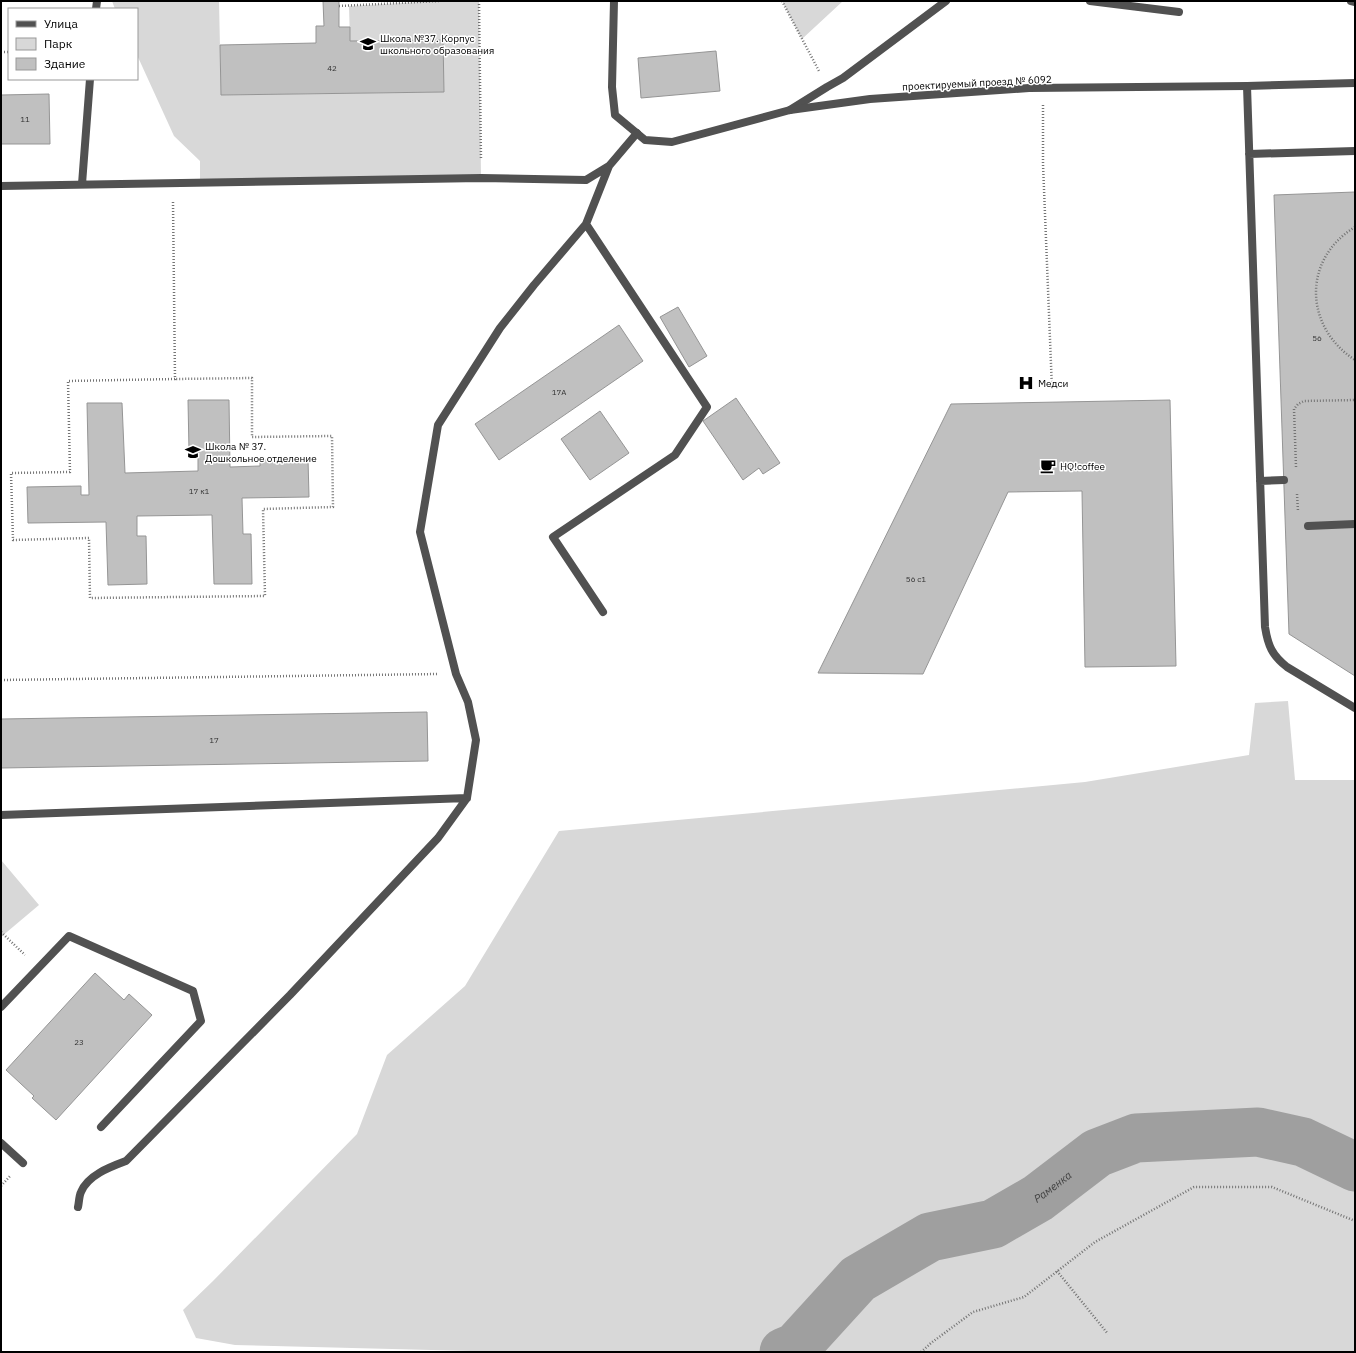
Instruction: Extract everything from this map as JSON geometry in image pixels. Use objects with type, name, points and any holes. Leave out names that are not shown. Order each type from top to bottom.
[{"type":"street","name":"проектируемый проезд № 6092","points":[[614,1],[612,87],[615,115],[645,140],[672,142],[790,110],[870,99],[1043,88],[1247,86],[1355,83]]},
{"type":"street","points":[[790,110],[843,78],[946,1]]},
{"type":"street","points":[[1090,1],[1179,12]]},
{"type":"street","points":[[1351,1],[1355,2]]},
{"type":"street","points":[[82,184],[90,80]]},
{"type":"street","points":[[1247,86],[1265,627],[1271,651],[1279,661],[1287,668],[1355,708]]},
{"type":"street","points":[[1,186],[481,178],[586,180],[609,166],[637,133]]},
{"type":"street","points":[[1249,154],[1355,150]]},
{"type":"street","points":[[78,1207],[80,1192],[93,1176],[126,1161],[290,995],[438,838],[467,798],[476,740],[468,702],[456,674],[420,532],[438,425],[500,328],[534,285],[586,224],[609,166]]},
{"type":"street","points":[[586,224],[707,407],[675,455],[553,537],[603,612]]},
{"type":"street","points":[[1260,481],[1284,480]]},
{"type":"street","points":[[1308,526],[1355,524]]},
{"type":"street","points":[[1,815],[467,798]]},
{"type":"street","points":[[1,1007],[68,936],[192,991],[200,1021],[100,1126]]},
{"type":"street","points":[[1,1143],[23,1164]]},
{"type":"path","points":[[339,6],[439,1]]},
{"type":"path","points":[[479,1],[481,178]]},
{"type":"path","points":[[782,1],[827,87]]},
{"type":"path","points":[[1043,88],[1043,164],[1052,389]]},
{"type":"path","points":[[172,183],[176,379]]},
{"type":"path","points":[[1355,227],[1339,238],[1328,252],[1320,269],[1316,287],[1316,305],[1321,323],[1330,338],[1343,352],[1355,360]]},
{"type":"path","points":[[252,378],[252,437],[332,436],[333,508],[263,508],[265,596],[90,598],[89,538],[13,540],[12,473],[70,472],[68,380],[176,379],[252,378]]},
{"type":"path","points":[[1296,470],[1294,409],[1296,406],[1304,402],[1355,400]]},
{"type":"path","points":[[1297,493],[1298,516],[1300,522],[1308,526]]},
{"type":"path","points":[[1,680],[456,674]]},
{"type":"path","points":[[1,932],[38,968]]},
{"type":"path","points":[[921,1352],[973,1312],[1024,1297],[1095,1242],[1194,1187],[1272,1187],[1355,1221]]},
{"type":"path","points":[[1057,1271],[1108,1334]]},
{"type":"green space","points":[[112,1],[219,1],[221,95],[443,92],[443,40],[350,41],[349,6],[439,1],[479,1],[481,178],[200,182],[200,161],[174,136],[138,57],[138,8],[115,8]]},
{"type":"green space","points":[[782,1],[843,1],[802,39]]},
{"type":"green space","points":[[1288,701],[1295,780],[1355,780],[1355,1352],[512,1352],[235,1345],[196,1338],[183,1310],[357,1134],[387,1055],[465,986],[559,831],[1085,782],[1249,755],[1255,703]]},
{"type":"green space","points":[[1,860],[39,905],[1,937]]},
{"type":"building","points":[[323,1],[339,1],[339,27],[350,27],[350,41],[443,40],[444,92],[221,95],[220,45],[316,43],[316,26],[324,26]]},
{"type":"building","points":[[716,51],[720,91],[641,98],[638,58]]},
{"type":"building","points":[[49,94],[50,144],[1,144],[1,95]]},
{"type":"building","points":[[1355,192],[1355,676],[1289,634],[1274,195]]},
{"type":"building","points":[[678,307],[707,356],[689,367],[660,317]]},
{"type":"building","points":[[619,325],[643,361],[499,460],[475,424]]},
{"type":"building","points":[[736,398],[780,463],[763,474],[759,468],[743,480],[703,421]]},
{"type":"building","points":[[188,400],[229,400],[230,467],[260,466],[260,460],[308,459],[309,497],[242,498],[243,534],[251,534],[252,584],[214,584],[212,515],[137,516],[137,536],[146,536],[147,584],[108,585],[106,522],[28,523],[27,487],[81,486],[81,495],[89,495],[87,403],[122,403],[125,473],[198,471],[198,451],[189,451]]},
{"type":"building","points":[[1170,400],[1176,666],[1085,667],[1082,491],[1008,492],[923,674],[818,673],[951,404]]},
{"type":"building","points":[[600,411],[629,453],[590,480],[561,439]]},
{"type":"building","points":[[427,712],[428,761],[1,768],[1,719]]},
{"type":"building","points":[[95,973],[124,1000],[129,994],[152,1015],[56,1120],[32,1098],[34,1096],[6,1070]]},
{"type":"waterway","name":"Раменка","points":[[784,1352],[796,1347],[858,1279],[930,1237],[993,1224],[1038,1198],[1097,1153],[1136,1138],[1258,1132],[1303,1142],[1355,1167]]},
{"type":"place","name":"Школа №37. Корпус школьного образования","points":[[368,44]]},
{"type":"place","name":"Медси","points":[[1026,383]]},
{"type":"place","name":"Школа № 37. Дошкольное отделение","points":[[193,452]]},
{"type":"place","name":"HQ!coffee","points":[[1048,466]]}]
